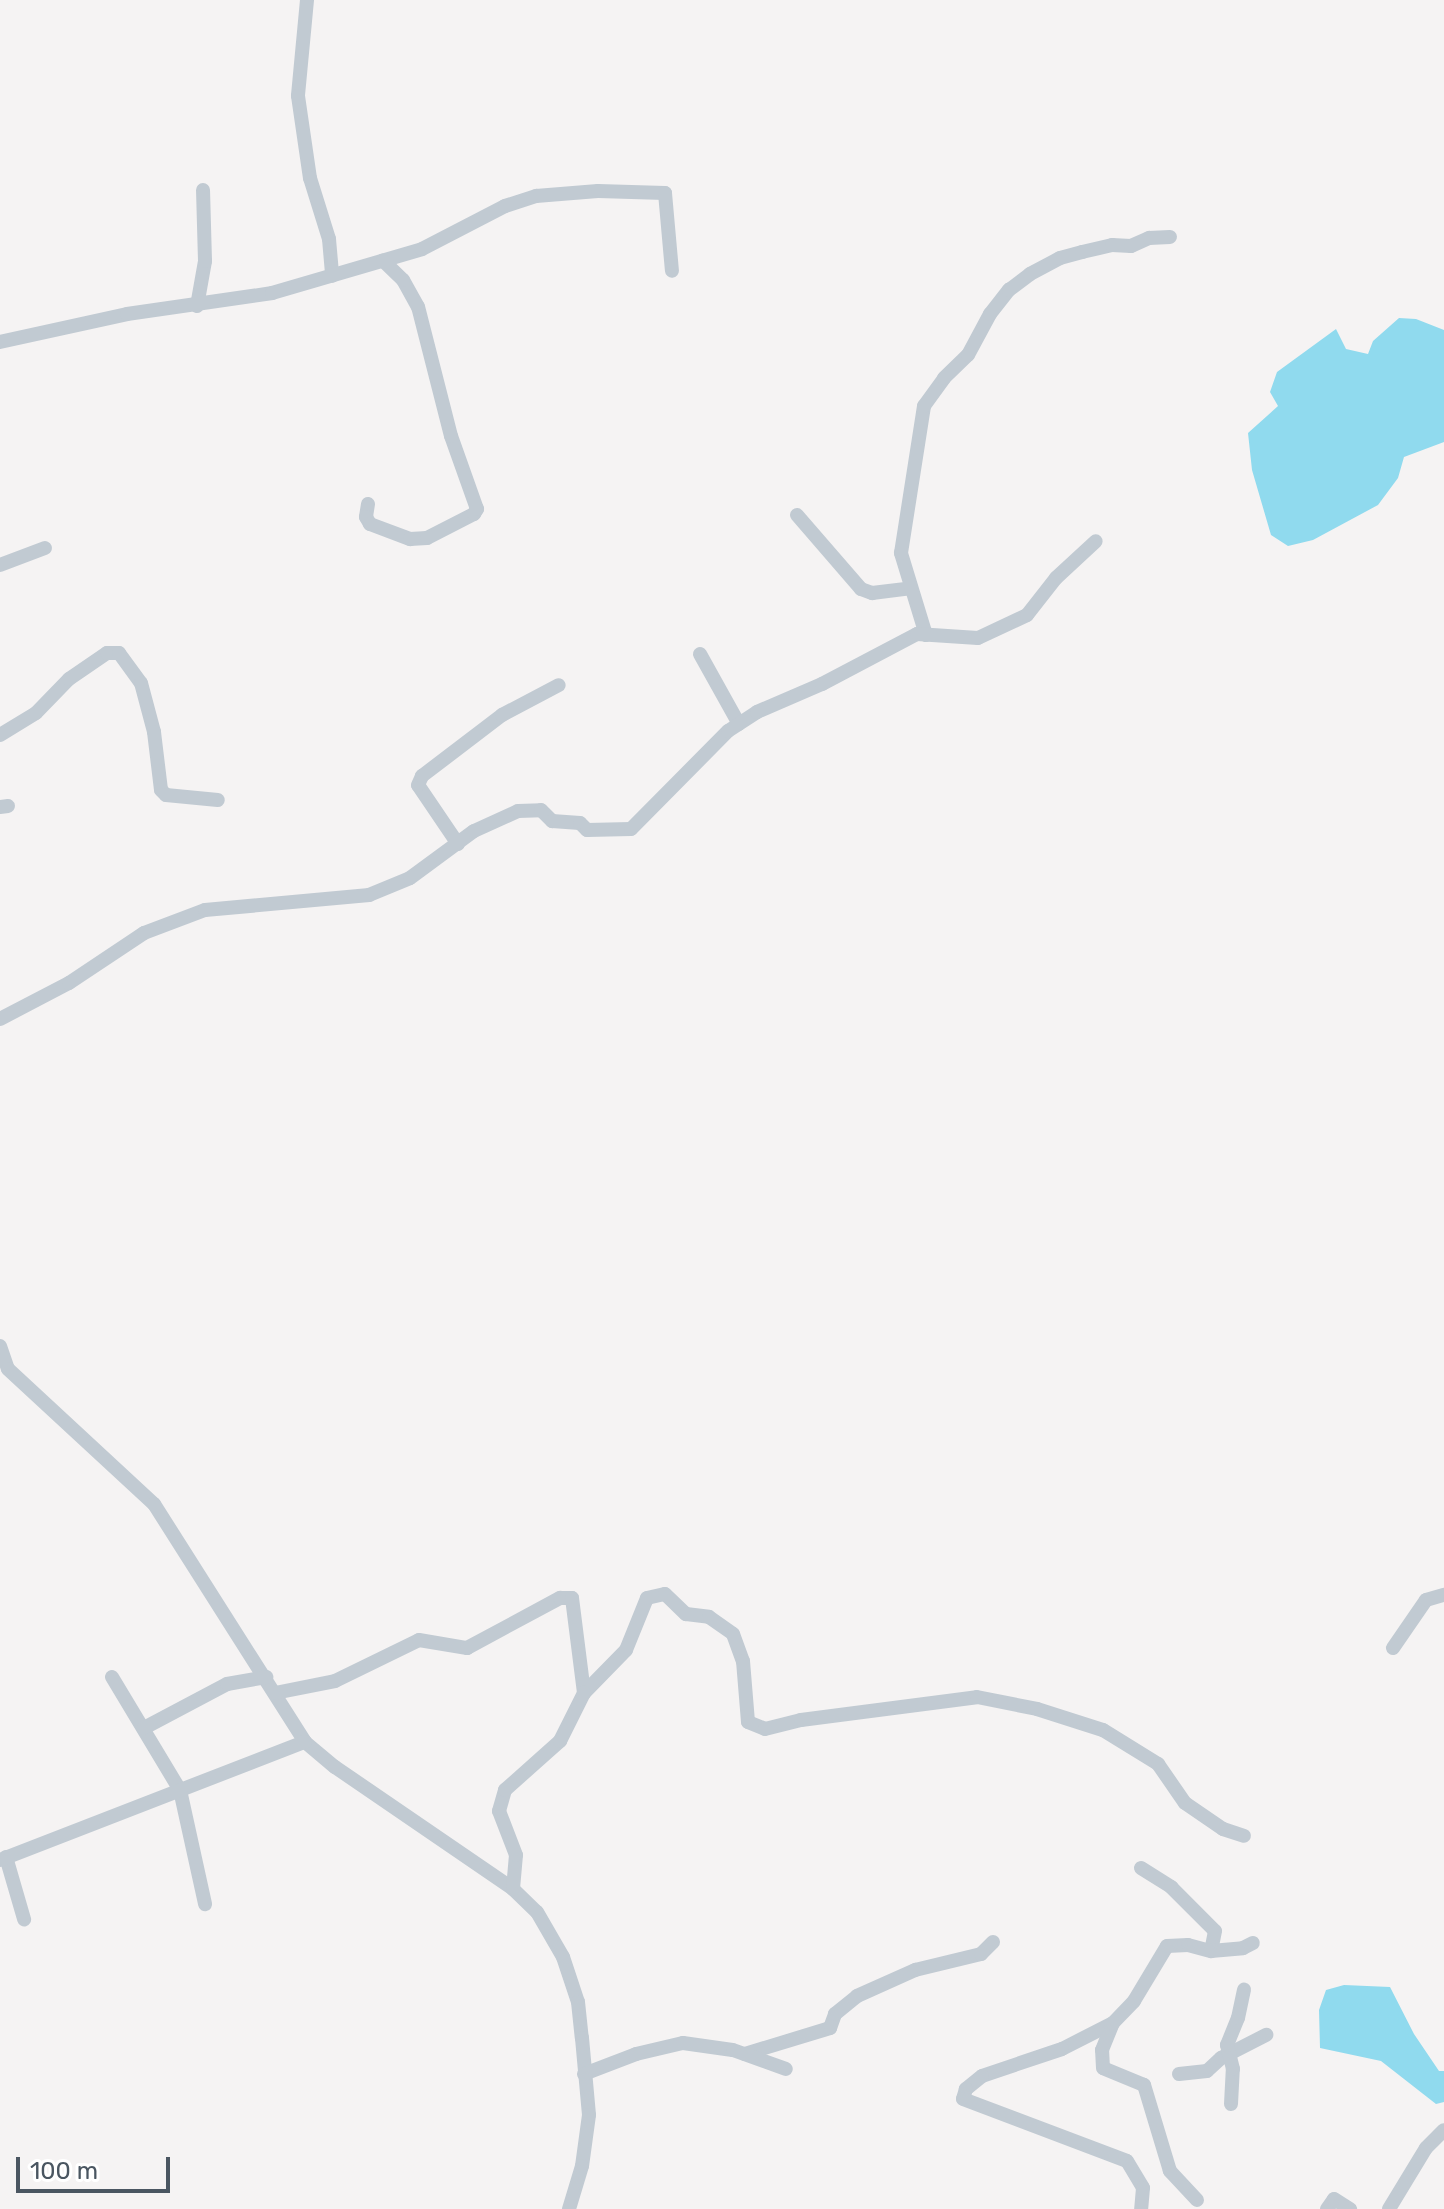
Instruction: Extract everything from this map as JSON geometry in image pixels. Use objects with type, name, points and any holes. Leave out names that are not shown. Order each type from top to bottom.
[{"type":"street","points":[[307,0],[298,96],[310,178],[329,239],[332,276]]},
{"type":"street","points":[[197,306],[205,261],[203,190]]},
{"type":"street","points":[[0,342],[127,314],[272,293],[422,249],[505,206],[536,196],[665,193],[672,271]]},
{"type":"street","points":[[926,635],[901,553],[924,406],[944,378],[968,355],[990,314],[1009,290],[1060,258],[1112,245],[1131,246],[1149,238],[1170,237]]},
{"type":"street","points":[[368,504],[366,517],[370,524],[410,539],[427,538],[474,514],[477,509],[451,436],[418,307],[403,280],[383,261]]},
{"type":"street","points":[[797,515],[861,589],[872,593],[910,588]]},
{"type":"street","points":[[0,1019],[69,983],[144,933],[205,910],[369,895],[410,878],[474,831],[518,811],[541,810],[552,821],[580,823],[587,830],[631,829],[675,781],[739,724],[917,634],[978,638],[1027,615],[1056,578],[1096,541]]},
{"type":"street","points":[[0,565],[45,548]]},
{"type":"street","points":[[0,735],[36,713],[69,679],[107,653],[119,653],[141,683],[154,732],[161,790],[166,795],[218,800]]},
{"type":"street","points":[[700,654],[739,724]]},
{"type":"street","points":[[458,844],[418,785],[422,776],[502,715],[559,685]]},
{"type":"street","points":[[1,1354],[8,1369],[154,1504],[305,1742],[335,1767],[513,1889],[537,1912],[563,1957],[578,2002],[589,2115],[586,2145],[569,2209]]},
{"type":"street","points":[[513,1889],[516,1855],[499,1811],[505,1790],[560,1741],[584,1693],[626,1650],[647,1598],[665,1594],[686,1614],[709,1617],[733,1634],[743,1661],[748,1722],[756,1726],[765,1729],[801,1720],[977,1697],[1037,1709],[1114,1737],[1158,1764],[1185,1803],[1223,1829],[1244,1836]]},
{"type":"street","points":[[1393,1648],[1426,1600],[1444,1595]]},
{"type":"street","points":[[275,1693],[335,1681],[419,1640],[467,1648],[560,1598],[572,1598],[584,1693]]},
{"type":"street","points":[[112,1677],[180,1790],[205,1904]]},
{"type":"street","points":[[144,1728],[227,1684],[266,1677]]},
{"type":"street","points":[[24,1919],[3,1858],[305,1742]]},
{"type":"street","points":[[1141,1868],[1171,1887],[1215,1931],[1211,1951]]},
{"type":"street","points":[[745,2054],[830,2028],[835,2014],[857,1996],[915,1970],[981,1954],[993,1942]]},
{"type":"street","points":[[1141,2209],[1143,2188],[1127,2161],[963,2099],[966,2089],[982,2076],[1062,2049],[1113,2023],[1134,2001],[1167,1946],[1188,1945],[1211,1951],[1243,1948],[1253,1943]]},
{"type":"street","points":[[1231,2104],[1233,2086],[1227,2045],[1238,2018],[1244,1990]]},
{"type":"street","points":[[1113,2023],[1102,2050],[1103,2068],[1144,2085],[1170,2171],[1197,2200]]},
{"type":"street","points":[[1179,2074],[1207,2071],[1229,2054],[1266,2035]]},
{"type":"street","points":[[584,2074],[636,2054],[683,2043],[745,2054],[786,2069]]},
{"type":"street","points":[[1389,2209],[1426,2148],[1444,2130]]},
{"type":"street","points":[[1327,2209],[1334,2199],[1350,2209]]},
{"type":"water","points":[[1399,318],[1416,319],[1444,330],[1444,442],[1404,457],[1398,478],[1378,505],[1313,540],[1288,546],[1271,535],[1252,470],[1248,433],[1278,406],[1270,392],[1277,372],[1336,329],[1346,349],[1368,354],[1373,341]]},
{"type":"water","points":[[1344,1985],[1390,1987],[1414,2034],[1439,2071],[1444,2071],[1444,2102],[1436,2104],[1381,2061],[1320,2048],[1319,2010],[1326,1990]]}]
